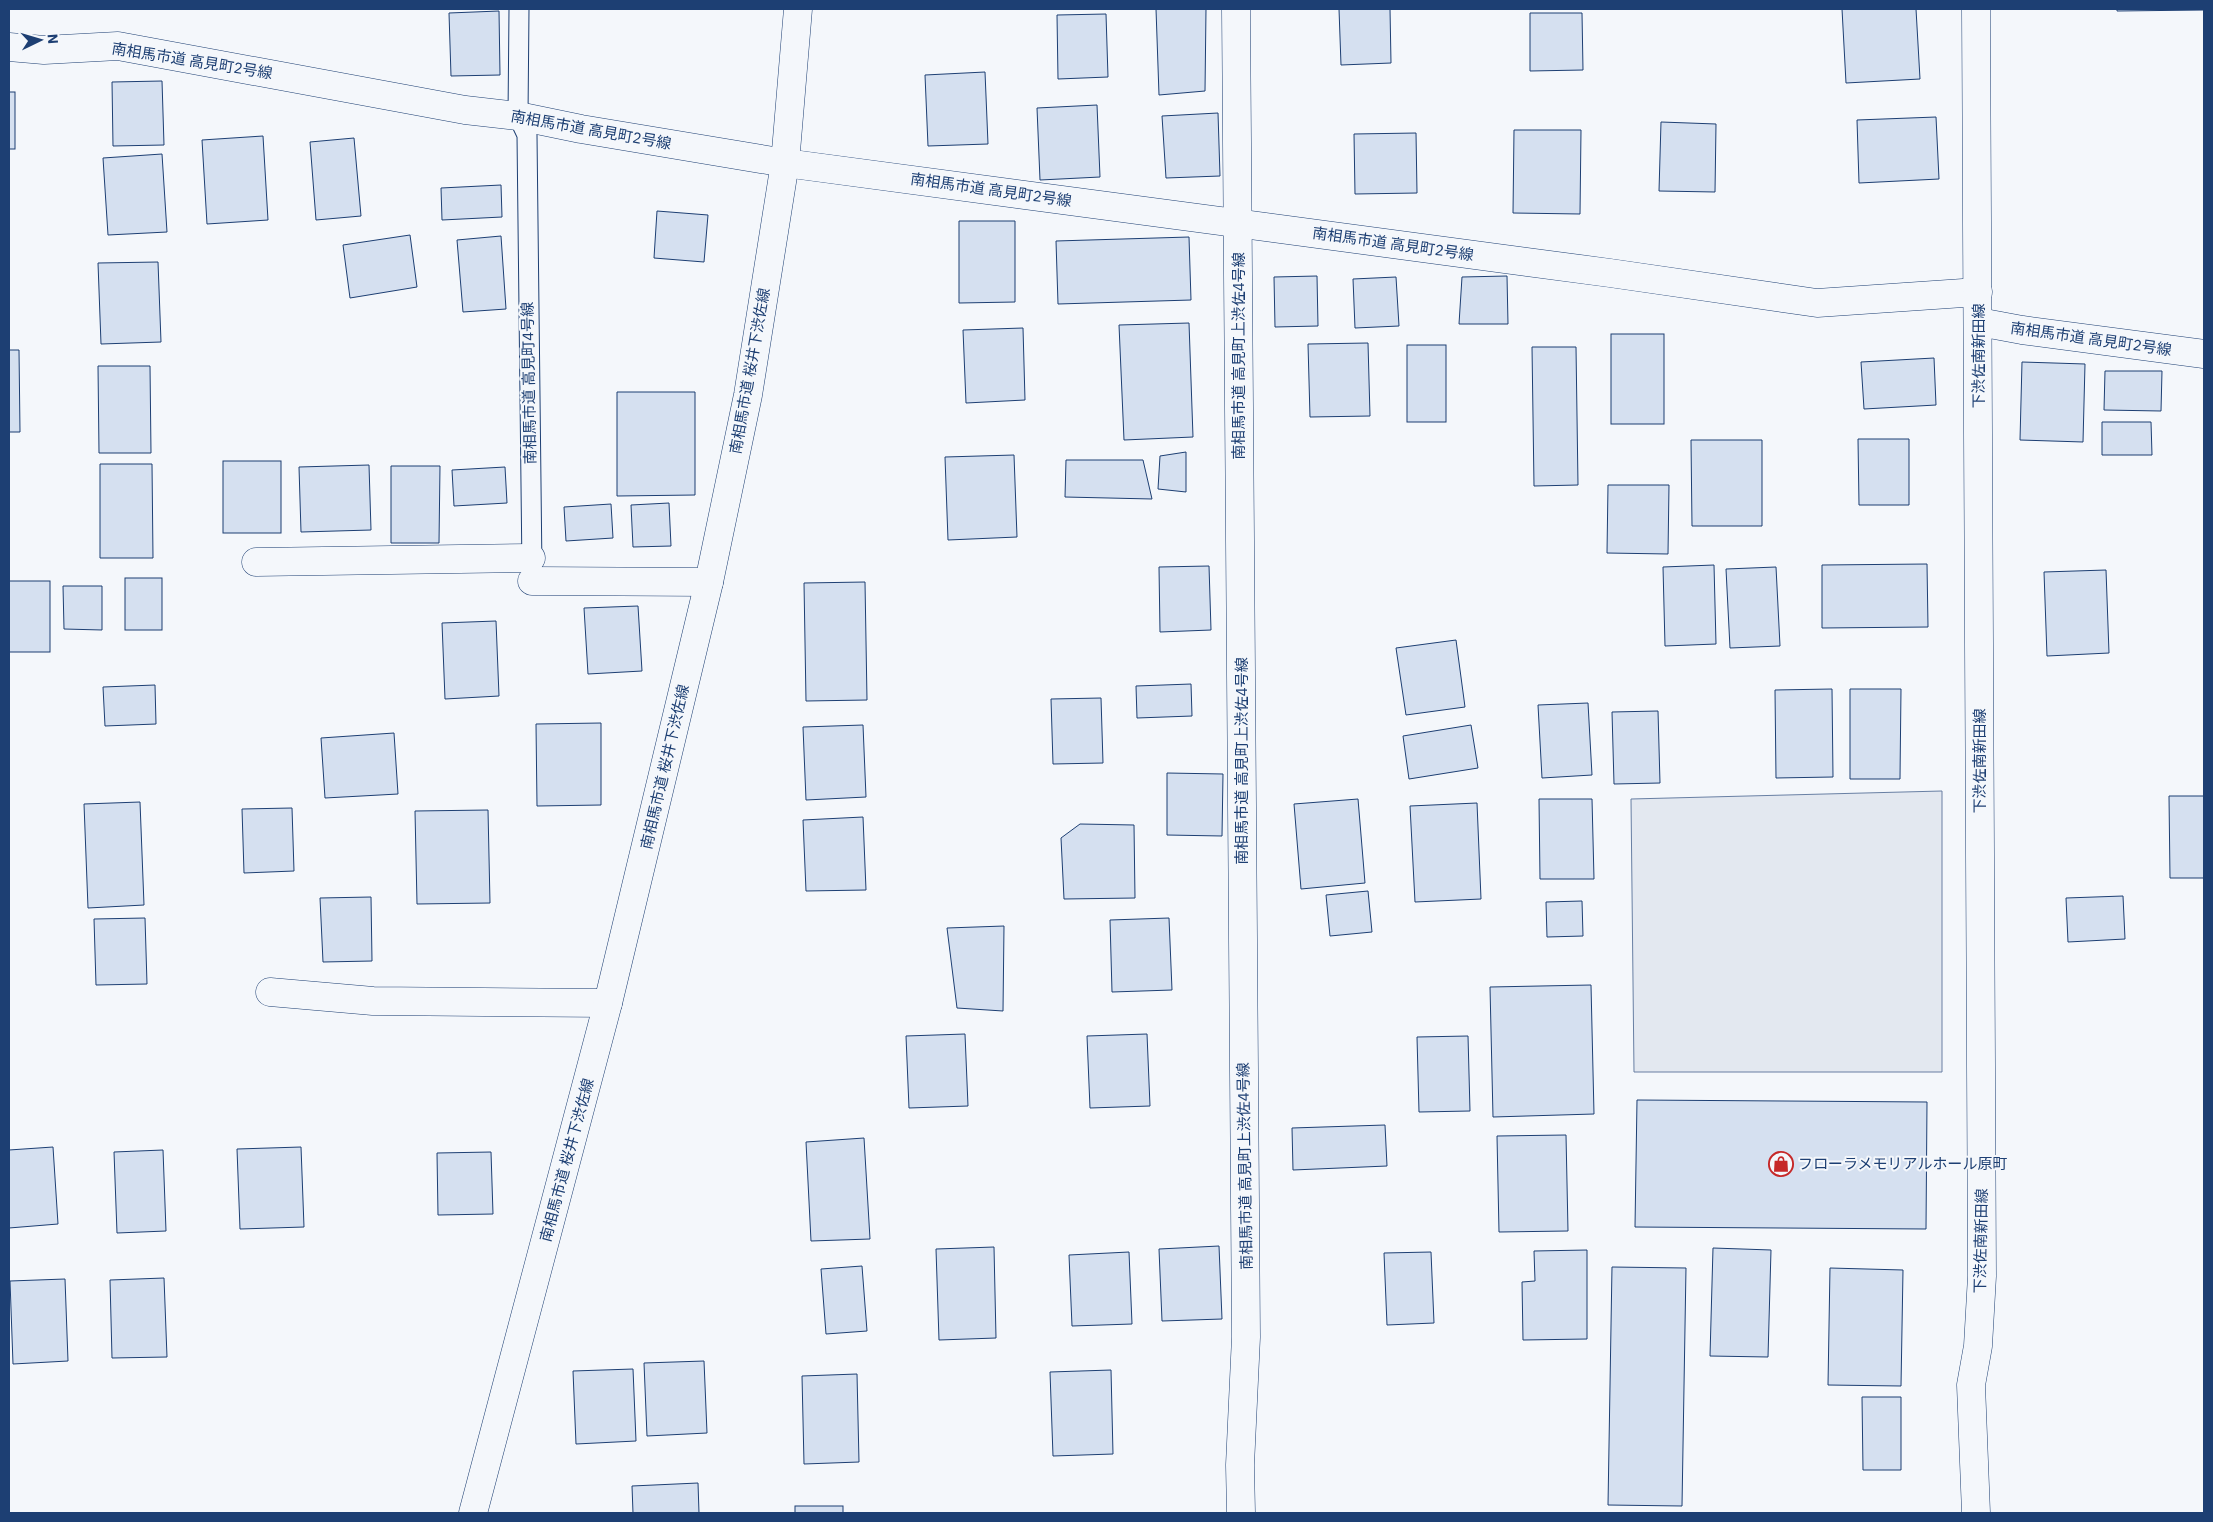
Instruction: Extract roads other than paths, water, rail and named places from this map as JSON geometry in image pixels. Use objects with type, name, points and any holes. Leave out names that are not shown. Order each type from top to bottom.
[{"type":"street","name":"南相馬市道 桜井下渋佐線","points":[[473,1513],[608,1003],[709,582],[748,395],[785,163],[798,9]]},
{"type":"street","name":"南相馬市道 高見町上渋佐4号線","points":[[1236,9],[1246,1337],[1240,1465],[1241,1513]]},
{"type":"street","name":"下渋佐南新田線","points":[[1976,9],[1979,322],[1982,1276],[1978,1346],[1972,1385],[1976,1513]]},
{"type":"street","name":"南相馬市道 高見町2号線","points":[[9,47],[44,50],[118,46],[465,110],[518,116],[581,129],[785,163],[1610,273],[1817,304],[1951,292],[1978,292]]},
{"type":"street","name":"南相馬市道 高見町2号線","points":[[1979,322],[2022,330],[2204,354]]},
{"type":"street","points":[[256,562],[532,570],[709,582]]},
{"type":"street","points":[[270,992],[373,1001],[608,1003]]},
{"type":"lane","name":"南相馬市道 高見町4号線","points":[[519,9],[518,116],[527,135],[532,570]]},
{"type":"place","name":"フローラメモリアルホール原町","points":[[1781,1164]]}]
